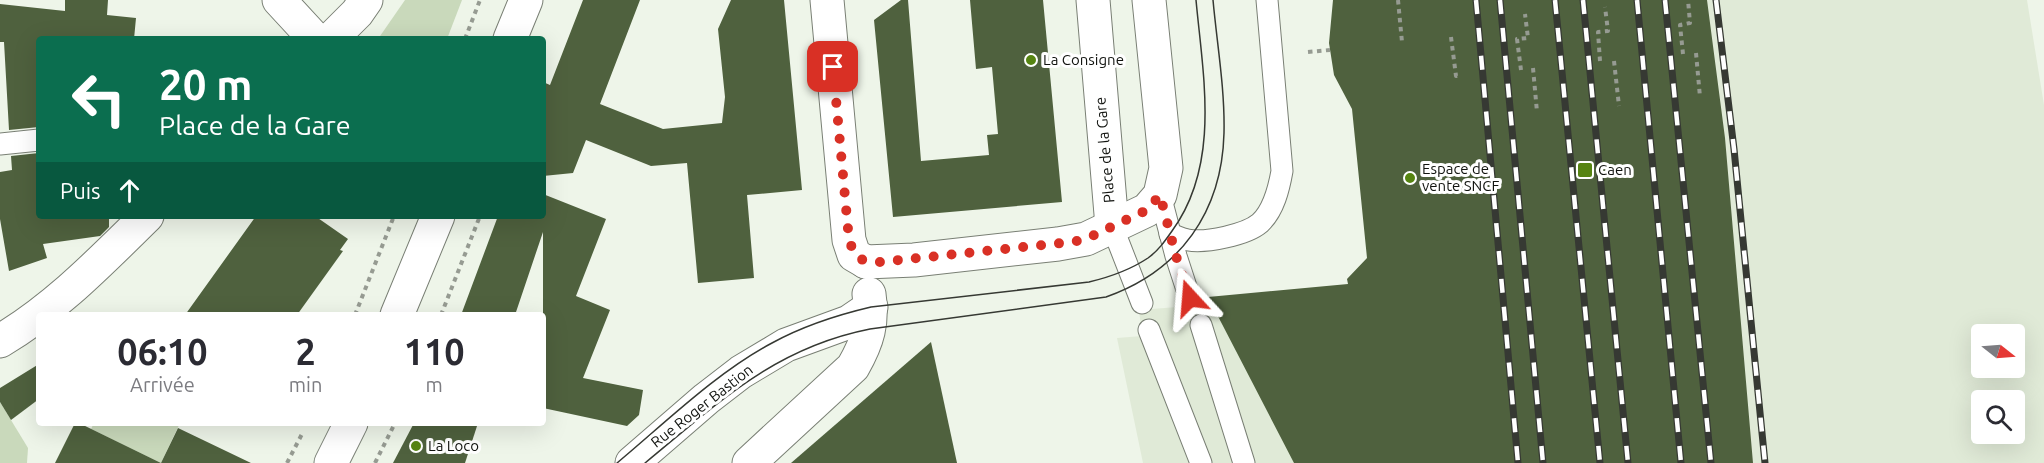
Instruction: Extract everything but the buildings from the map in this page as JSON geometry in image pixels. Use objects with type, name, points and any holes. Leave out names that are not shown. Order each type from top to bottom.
[{"type":"street","points":[[279,0],[312,36]]},
{"type":"street","points":[[334,36],[357,13],[366,0]]},
{"type":"street","points":[[511,36],[526,0]]},
{"type":"street","points":[[827,0],[849,240],[854,255],[866,262],[914,260],[1058,244],[1086,239],[1112,226]]},
{"type":"street","name":"Place de la Gare","points":[[1093,0],[1112,226],[1147,210],[1160,195]]},
{"type":"street","points":[[1149,0],[1166,168],[1160,195]]},
{"type":"street","points":[[43,312],[84,278],[144,219]]},
{"type":"street","points":[[398,312],[437,219]]},
{"type":"street","points":[[749,463],[853,367],[870,329],[871,307],[866,262]]},
{"type":"street","name":"Rue Roger Bastion","points":[[632,463],[741,372],[786,345],[849,322],[871,307]]},
{"type":"street","points":[[0,341],[36,318]]},
{"type":"street","points":[[332,463],[350,426]]},
{"type":"lane","points":[[1170,234],[1189,240],[1235,235],[1260,223],[1278,190],[1282,171],[1267,0]]},
{"type":"lane","points":[[0,144],[36,140]]},
{"type":"lane","points":[[1160,195],[1190,298]]},
{"type":"lane","points":[[1112,226],[1142,303]]},
{"type":"lane","points":[[1201,325],[1244,463]]},
{"type":"lane","points":[[1149,330],[1201,463]]},
{"type":"path","points":[[466,36],[480,0]]},
{"type":"path","points":[[1398,0],[1402,42]]},
{"type":"path","points":[[1683,54],[1680,25],[1690,23],[1688,0]]},
{"type":"path","points":[[1600,61],[1598,32],[1608,31],[1605,7]]},
{"type":"path","points":[[1521,70],[1517,39],[1528,38],[1525,14]]},
{"type":"path","points":[[1451,37],[1456,76],[1461,75]]},
{"type":"path","points":[[1308,52],[1330,50]]},
{"type":"path","points":[[1696,53],[1700,97]]},
{"type":"path","points":[[1614,60],[1619,105]]},
{"type":"path","points":[[1533,68],[1537,112]]},
{"type":"path","points":[[356,312],[393,219]]},
{"type":"path","points":[[442,312],[479,219]]},
{"type":"path","points":[[287,463],[306,426]]},
{"type":"path","points":[[375,463],[394,426]]},
{"type":"shaded area","points":[[405,0],[462,0],[448,36],[380,36]]},
{"type":"shaded area","points":[[1378,0],[2027,0],[2044,105],[2044,463],[1143,463],[1117,338],[1142,336],[1139,310],[1405,289]]},
{"type":"shaded area","points":[[0,402],[28,448],[27,463],[0,463]]},
{"type":"shaded area","points":[[92,426],[179,426],[161,463],[91,429]]},
{"type":"tram line","points":[[617,463],[731,368],[772,343],[808,326],[871,307],[1089,282],[1127,270],[1152,255],[1169,235],[1187,205],[1197,177],[1203,149],[1204,89],[1196,0]]},
{"type":"tram line","points":[[645,463],[697,419],[749,381],[776,364],[836,338],[870,329],[1106,297],[1132,286],[1155,272],[1175,255],[1192,235],[1205,213],[1215,188],[1221,162],[1224,133],[1223,100],[1213,0]]},
{"type":"railway","points":[[1476,0],[1518,463]]},
{"type":"railway","points":[[1500,0],[1543,463]]},
{"type":"railway","points":[[1555,0],[1600,463]]},
{"type":"railway","points":[[1583,0],[1628,463]]},
{"type":"railway","points":[[1637,0],[1681,463]]},
{"type":"railway","points":[[1665,0],[1711,463]]},
{"type":"railway","points":[[1716,0],[1734,149],[1765,463]]},
{"type":"place","name":"La Consigne","points":[[1031,60]]},
{"type":"place","name":"Caen","points":[[1585,170]]},
{"type":"place","name":"Espace de vente SNCF","points":[[1410,178]]},
{"type":"place","name":"La Loco","points":[[416,446]]},
{"type":"route","points":[[833,67],[849,240],[854,255],[866,262],[914,260],[1072,242],[1086,239],[1147,210],[1160,195],[1190,298]]}]
